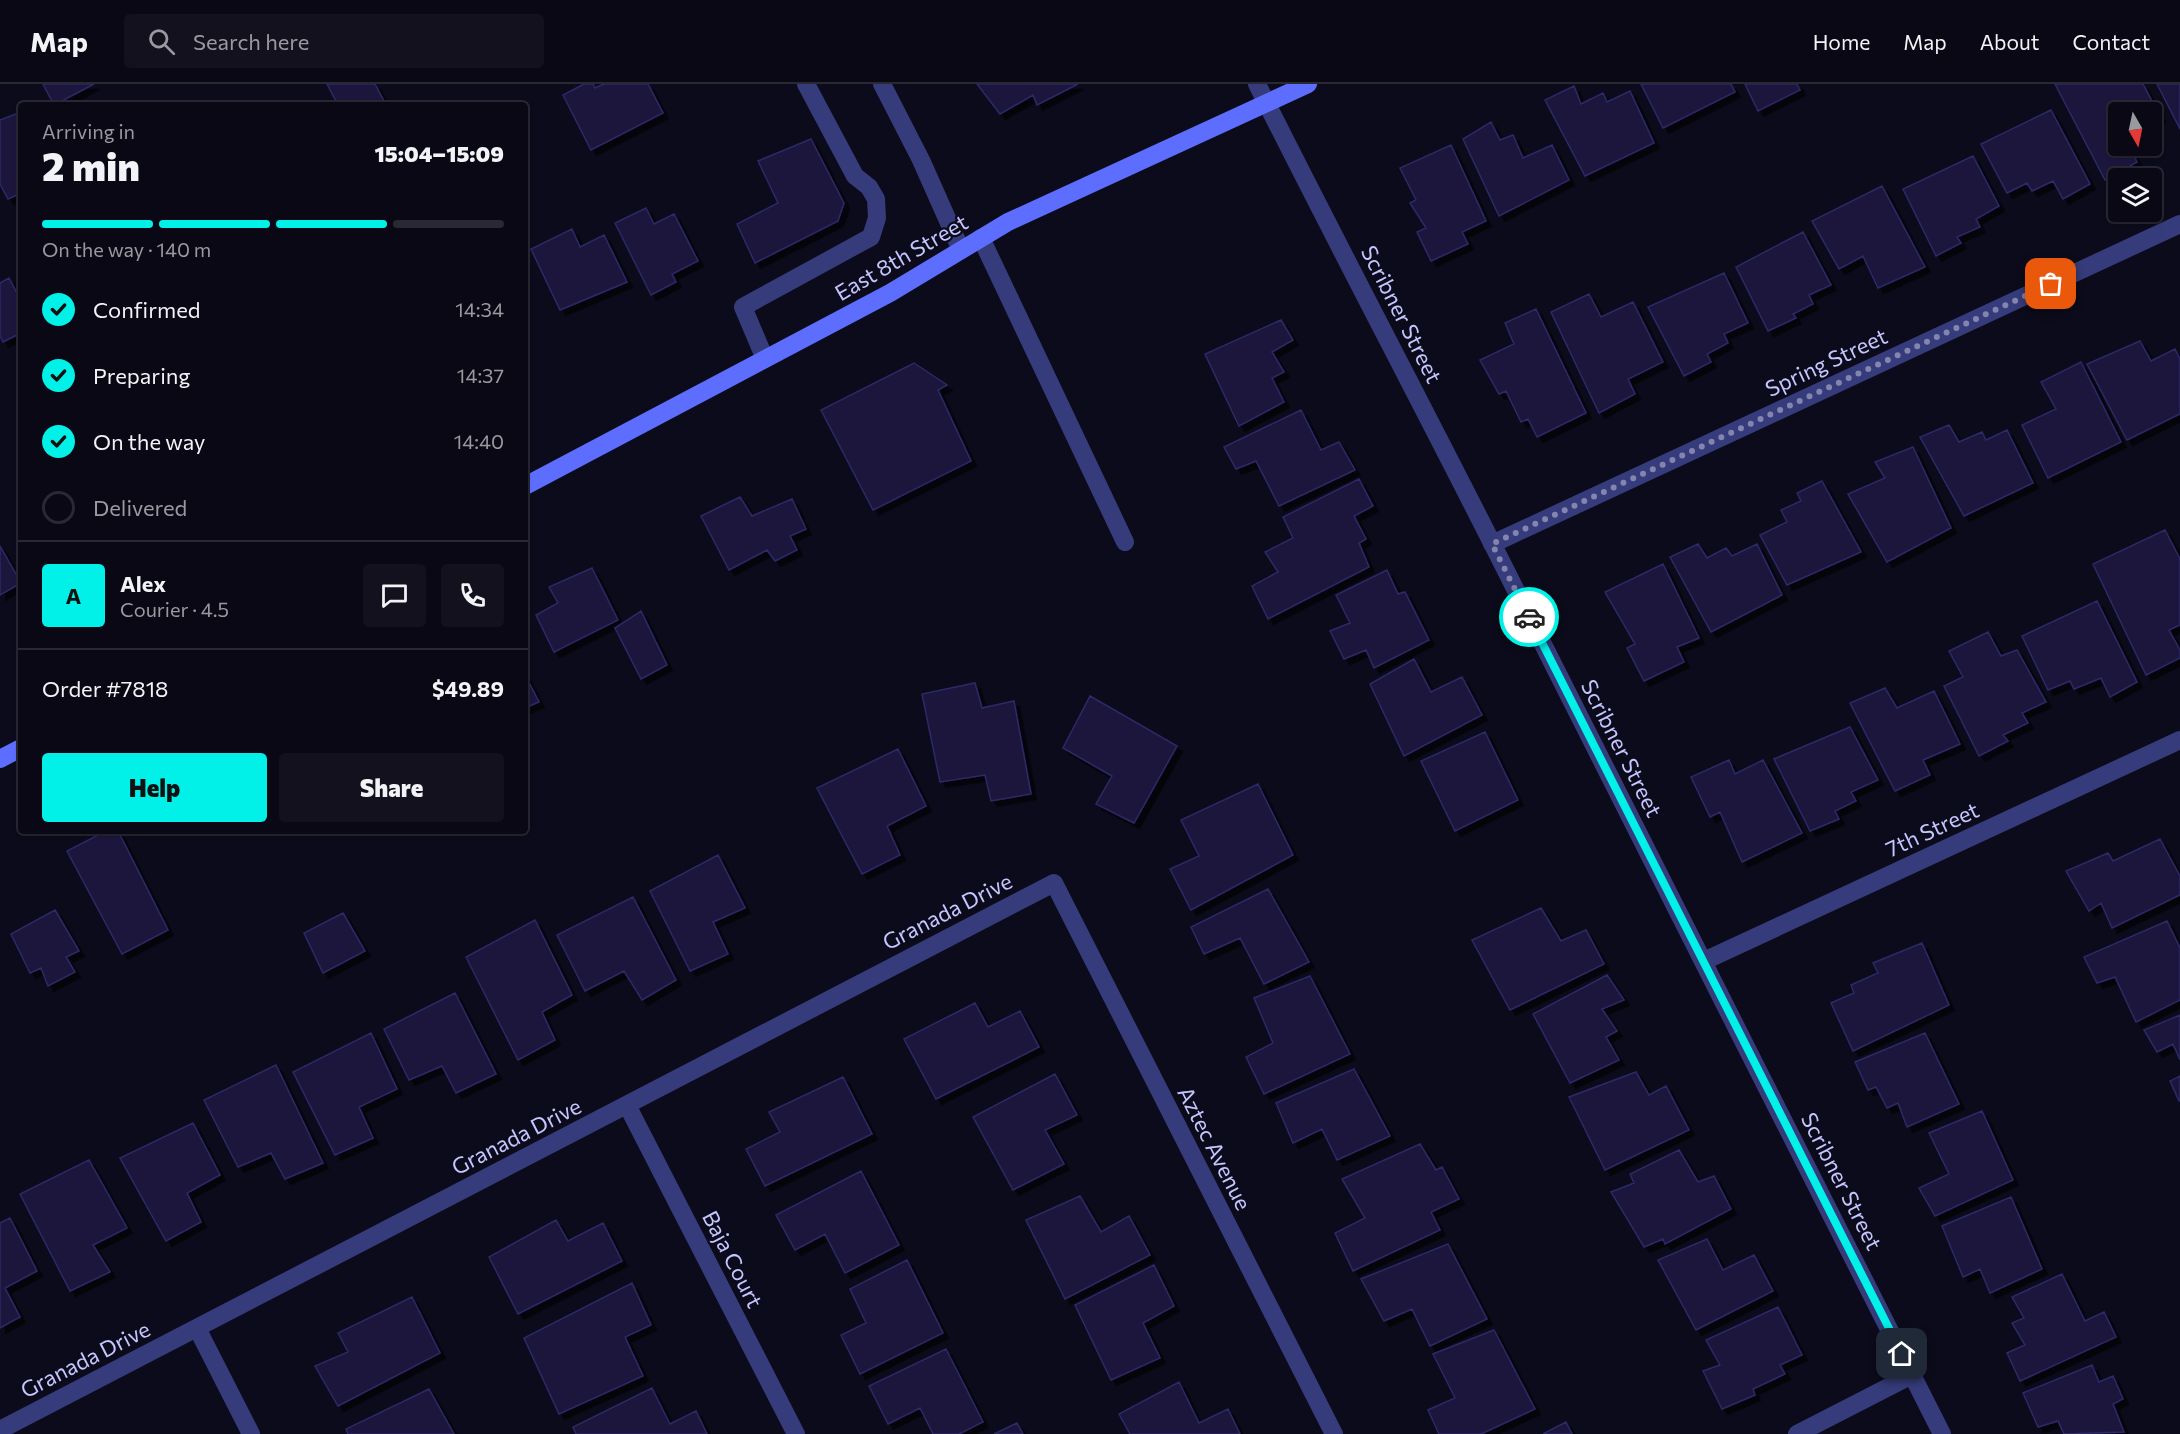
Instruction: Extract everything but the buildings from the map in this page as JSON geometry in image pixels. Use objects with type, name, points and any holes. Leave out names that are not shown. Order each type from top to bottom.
[{"type":"street","points":[[765,359],[743,307],[871,237],[877,218],[876,199],[869,187],[855,176],[806,84]]},
{"type":"street","points":[[882,84],[921,160],[961,249]]},
{"type":"street","name":"Scribner Street","points":[[1257,84],[1942,1434]]},
{"type":"street","name":"East 8th Street","points":[[528,484],[890,293],[1008,222],[1308,84]]},
{"type":"street","name":"Spring Street","points":[[1492,544],[2180,224]]},
{"type":"street","points":[[981,238],[1125,542]]},
{"type":"street","name":"7th Street","points":[[1704,961],[2180,740]]},
{"type":"street","points":[[0,759],[18,750]]},
{"type":"street","name":"Granada Drive","points":[[0,1430],[1054,883]]},
{"type":"street","name":"Aztec Avenue","points":[[1054,883],[1334,1434]]},
{"type":"street","name":"Baja Court","points":[[627,1105],[796,1434]]},
{"type":"street","points":[[197,1328],[251,1434]]},
{"type":"street","points":[[1797,1434],[1912,1375]]},
{"type":"way so far","points":[[1529,617],[1492,544],[2051,284]]},
{"type":"route","points":[[1529,617],[1902,1354]]}]
